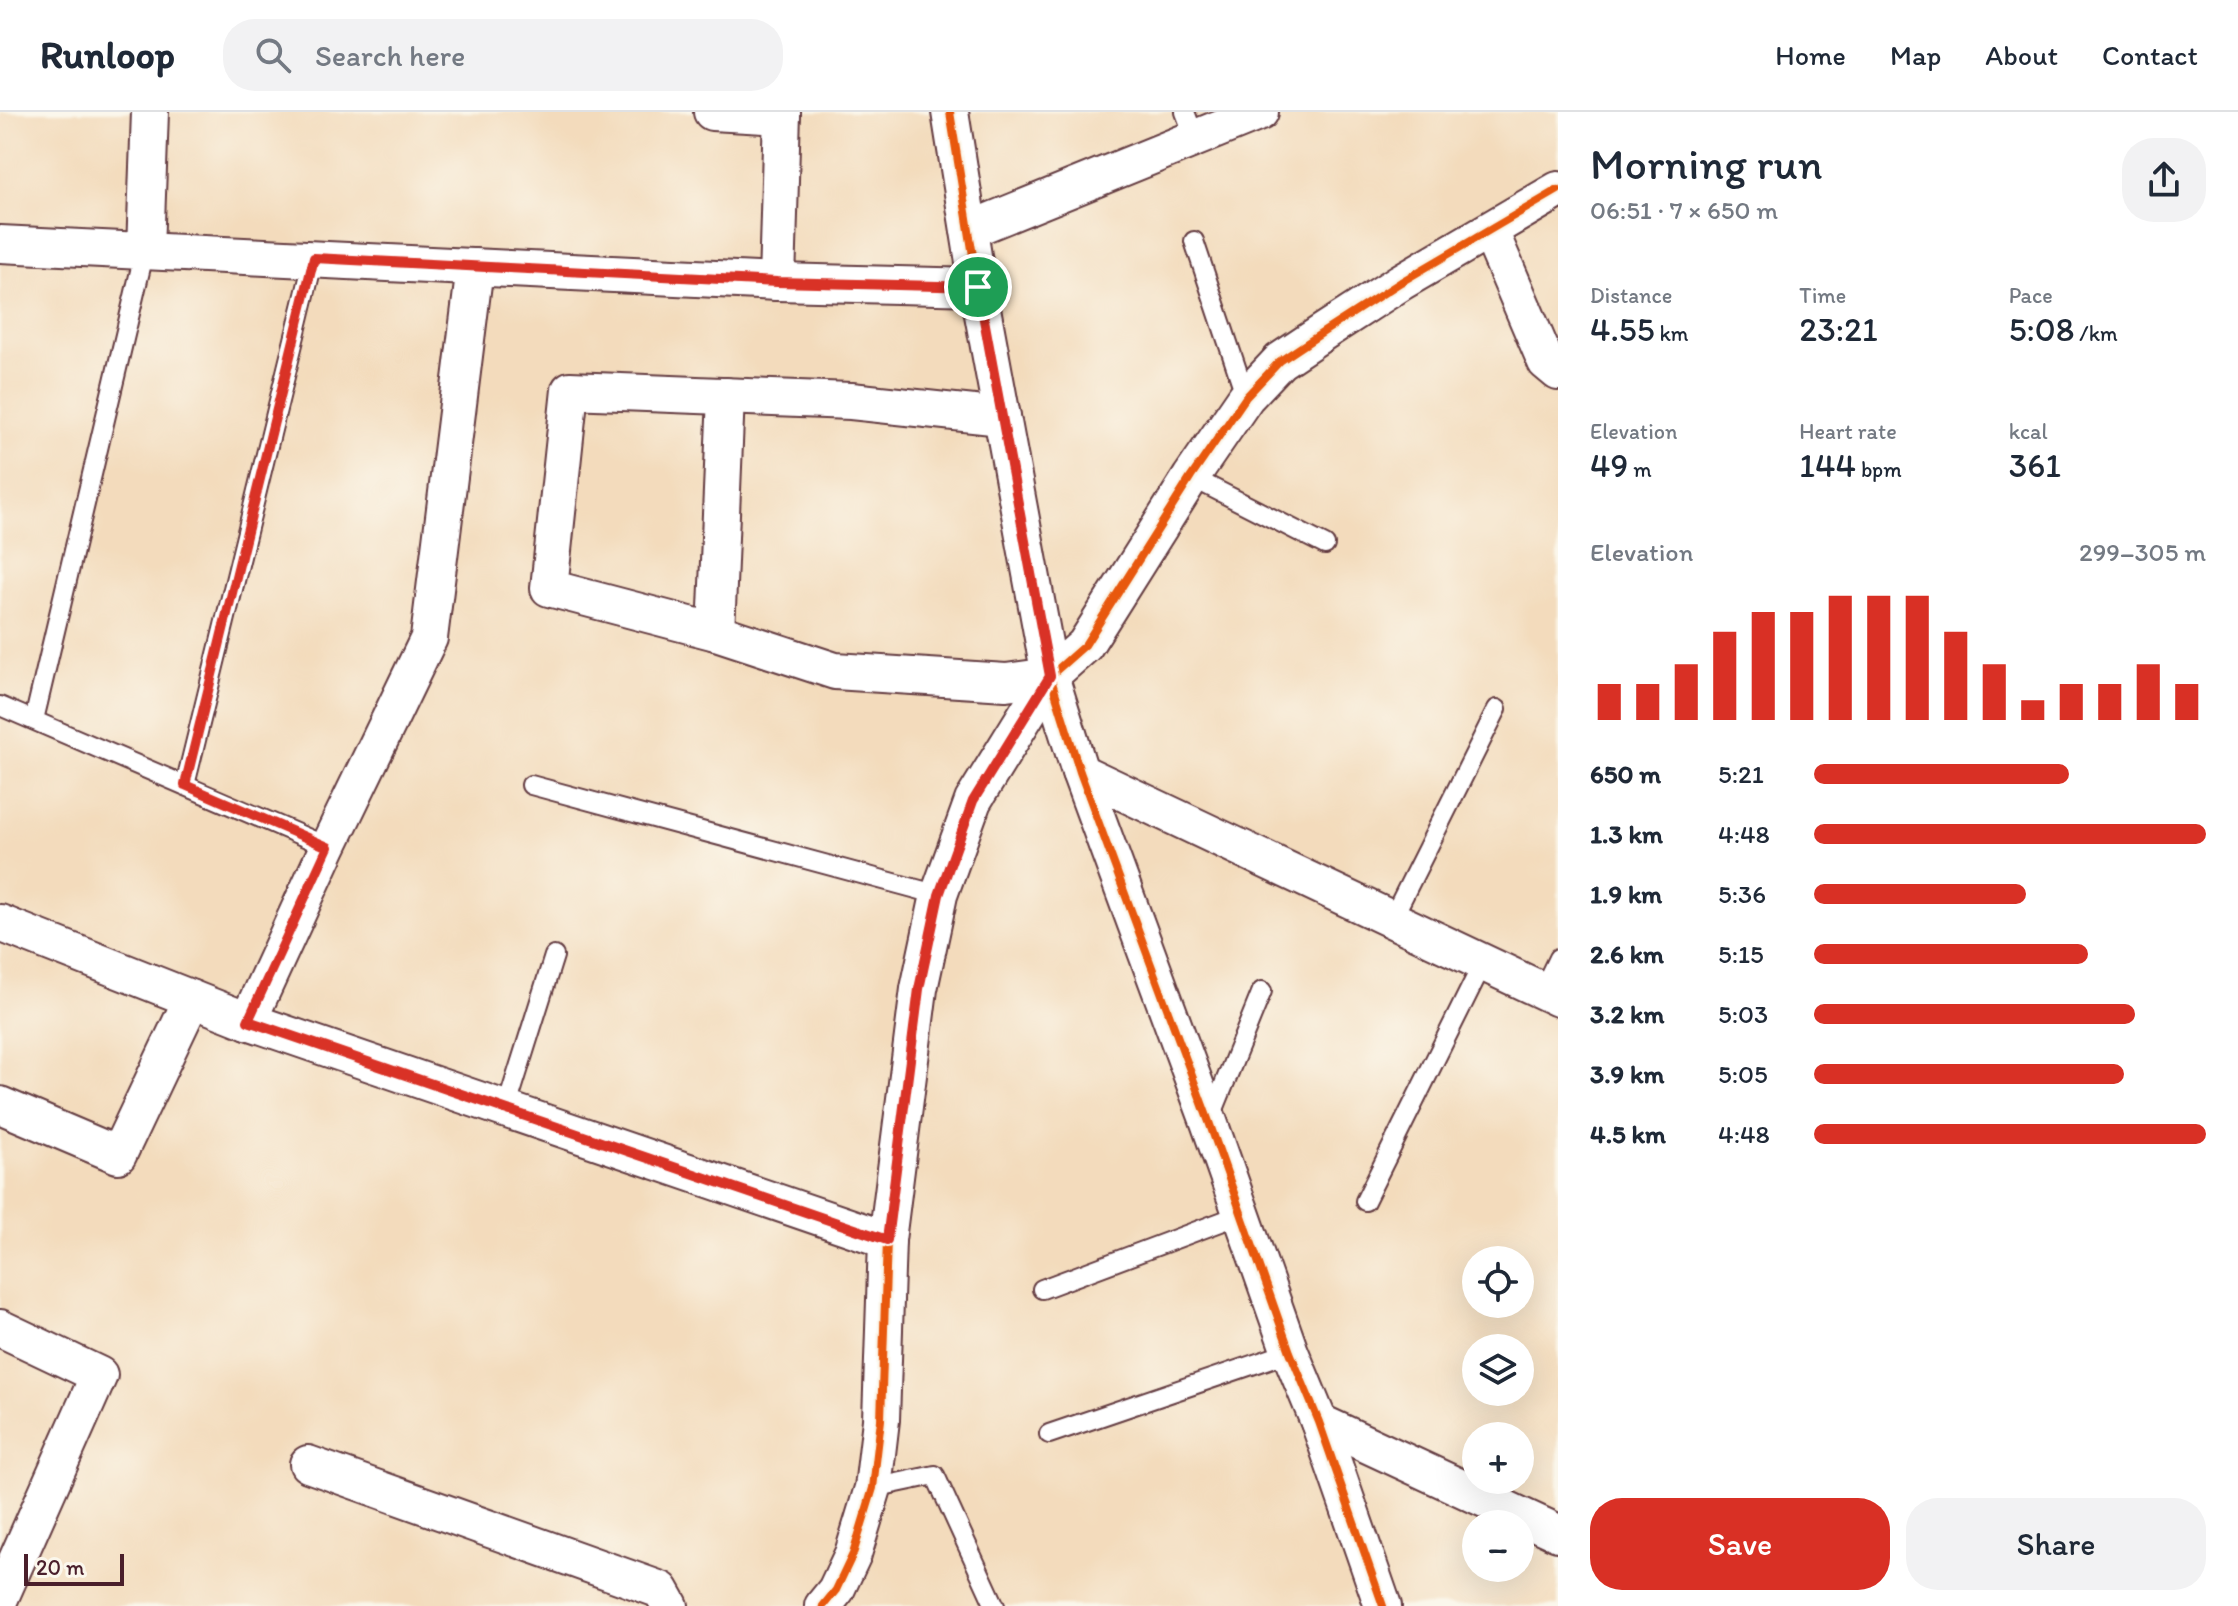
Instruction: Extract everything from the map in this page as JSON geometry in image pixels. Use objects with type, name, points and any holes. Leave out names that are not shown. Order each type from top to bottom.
[{"type":"street","points":[[145,250],[150,112]]},
{"type":"street","points":[[712,112],[782,114],[777,282]]},
{"type":"street","points":[[950,112],[978,287],[1050,676],[1080,772],[1290,1352],[1319,1422],[1383,1606]]},
{"type":"street","points":[[969,230],[1190,125],[1260,112]]},
{"type":"street","points":[[823,1606],[836,1590],[853,1554],[873,1488],[881,1420],[887,1240],[919,989],[939,895],[973,801],[1050,676],[1085,645],[1191,477],[1246,397],[1280,361],[1401,282],[1558,190]]},
{"type":"street","points":[[1490,231],[1546,362],[1558,372]]},
{"type":"street","points":[[0,244],[777,282],[978,287]]},
{"type":"street","points":[[248,1021],[429,638],[475,267]]},
{"type":"street","points":[[1002,417],[851,401],[570,390],[549,588],[716,632],[835,671],[1006,682],[1050,676]]},
{"type":"street","points":[[716,632],[726,396]]},
{"type":"street","points":[[1080,772],[1550,994]]},
{"type":"street","points":[[0,923],[248,1021],[887,1240]]},
{"type":"street","points":[[0,1105],[118,1155],[192,999]]},
{"type":"street","points":[[0,1328],[99,1375],[0,1598]]},
{"type":"street","points":[[1319,1422],[1558,1533]]},
{"type":"street","points":[[308,1464],[661,1590],[670,1606]]},
{"type":"lane","points":[[1194,241],[1246,397]]},
{"type":"lane","points":[[34,720],[145,250]]},
{"type":"lane","points":[[185,785],[314,258]]},
{"type":"lane","points":[[1191,477],[1325,545]]},
{"type":"lane","points":[[0,706],[328,847]]},
{"type":"lane","points":[[1392,919],[1497,709]]},
{"type":"lane","points":[[531,785],[939,895]]},
{"type":"lane","points":[[506,1109],[554,956]]},
{"type":"lane","points":[[1550,994],[1558,958]]},
{"type":"lane","points":[[1365,1201],[1483,963]]},
{"type":"lane","points":[[1209,1122],[1262,991]]},
{"type":"lane","points":[[1042,1289],[1242,1214]]},
{"type":"lane","points":[[1049,1434],[1290,1352]]},
{"type":"lane","points":[[873,1488],[935,1475],[995,1606]]},
{"type":"cycle path","points":[[950,112],[978,287],[1050,676],[1080,772],[1290,1352],[1319,1422],[1383,1606]]},
{"type":"cycle path","points":[[823,1606],[836,1590],[853,1554],[873,1488],[881,1420],[887,1240],[919,989],[939,895],[973,801],[1050,676],[1085,645],[1191,477],[1246,397],[1280,361],[1401,282],[1558,190]]},
{"type":"route","points":[[314,258],[777,282],[978,287],[1050,676],[973,801],[939,895],[919,989],[887,1240],[248,1021],[328,847],[185,785],[314,258]]}]
